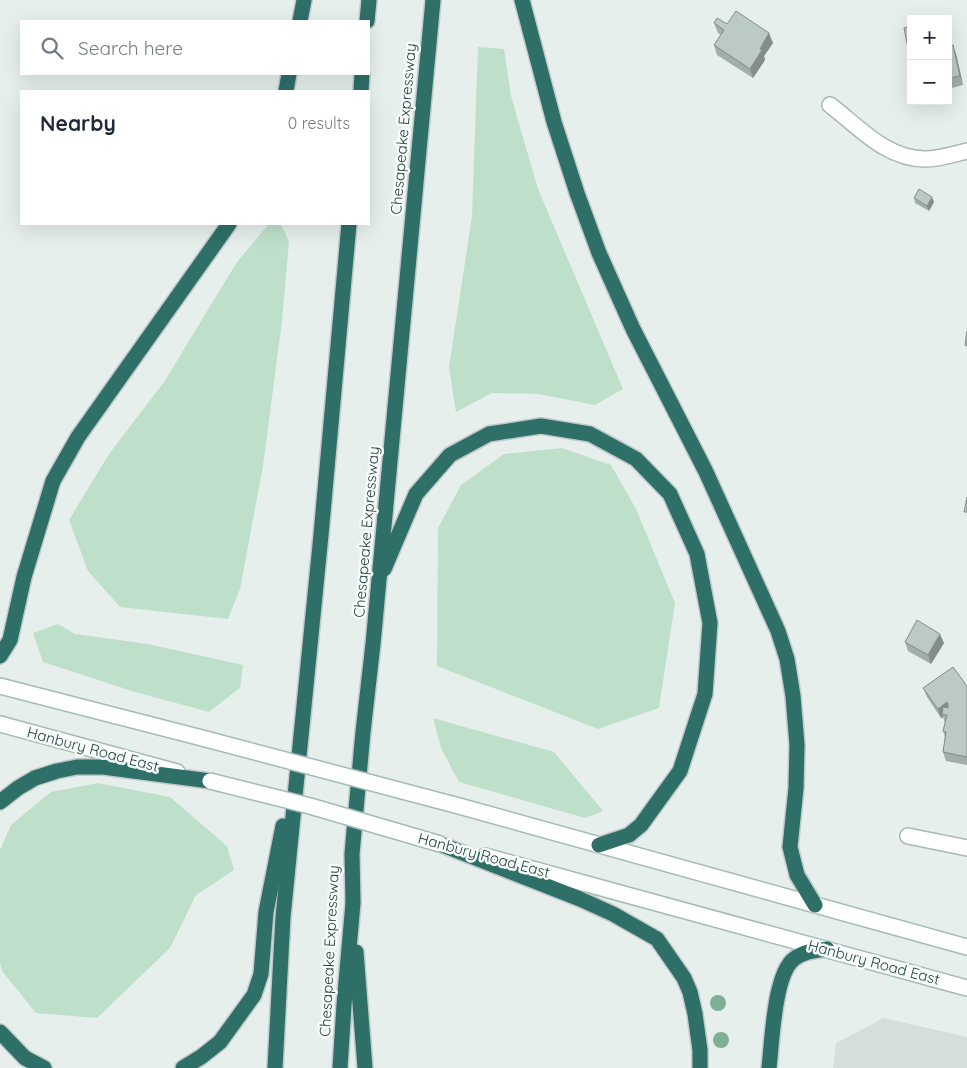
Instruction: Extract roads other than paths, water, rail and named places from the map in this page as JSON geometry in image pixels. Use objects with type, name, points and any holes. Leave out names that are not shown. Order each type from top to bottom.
[{"type":"highway","points":[[300,20],[304,0]]},
{"type":"highway","points":[[367,20],[369,0]]},
{"type":"highway","name":"Chesapeake Expressway","points":[[340,1068],[353,903],[352,854],[362,732],[433,0]]},
{"type":"highway","points":[[522,0],[554,122],[599,253],[633,329],[706,472],[778,631],[787,659],[792,687],[797,745],[796,788],[790,847],[797,876],[815,905]]},
{"type":"highway","points":[[286,90],[289,75]]},
{"type":"highway","points":[[361,90],[362,75]]},
{"type":"highway","points":[[0,656],[10,640],[24,577],[53,481],[78,437],[228,225]]},
{"type":"highway","points":[[275,1068],[283,917],[349,225]]},
{"type":"highway","points":[[378,582],[416,494],[450,455],[489,434],[541,426],[590,434],[636,459],[670,494],[697,554],[710,623],[705,694],[680,771],[641,825],[629,835],[599,845]]},
{"type":"highway","points":[[182,1068],[202,1057],[220,1042],[254,995],[261,974],[266,912],[302,729]]},
{"type":"highway","points":[[0,802],[35,778],[77,767],[103,767],[210,781]]},
{"type":"highway","points":[[440,844],[580,899],[613,914],[657,939],[684,978],[690,992],[700,1050],[700,1068]]},
{"type":"highway","points":[[353,903],[365,1068]]},
{"type":"highway","points":[[769,1068],[779,987],[786,968],[793,960],[806,952],[827,949]]},
{"type":"highway","points":[[0,1032],[25,1058],[44,1068]]},
{"type":"main road","points":[[830,105],[887,150],[904,157],[926,159],[967,151]]},
{"type":"main road","points":[[0,686],[460,806],[967,947]]},
{"type":"main road","name":"Hanbury Road East","points":[[0,724],[310,806],[440,844],[967,988]]},
{"type":"main road","points":[[908,836],[967,848]]}]
